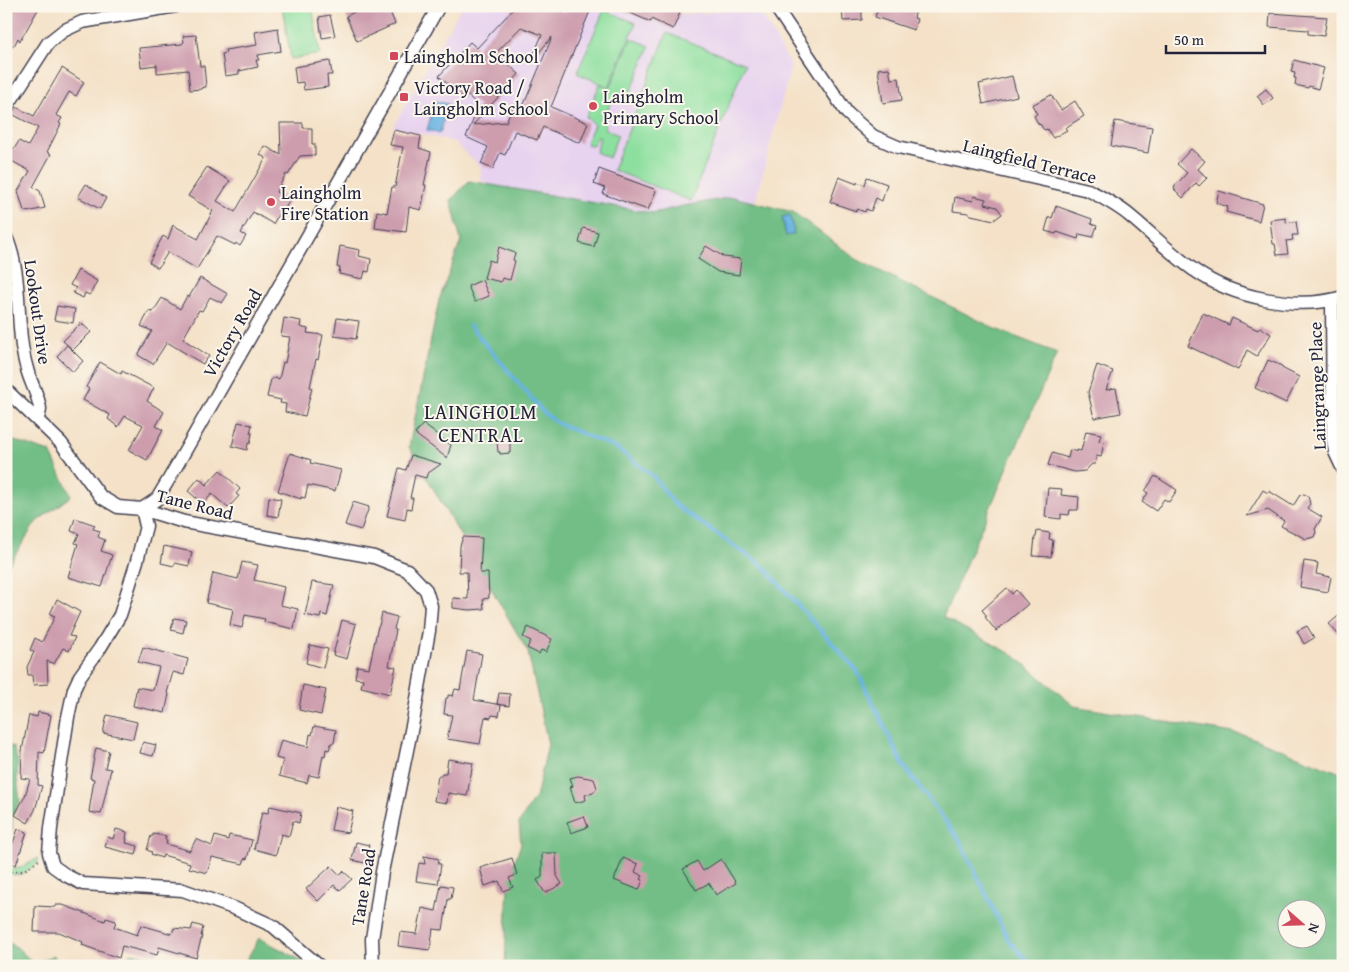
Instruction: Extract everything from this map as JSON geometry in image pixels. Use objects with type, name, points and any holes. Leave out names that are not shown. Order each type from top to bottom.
[{"type":"street","points":[[6,108],[48,43],[63,31],[82,22],[176,6]]},
{"type":"street","name":"Victory Road","points":[[142,508],[157,499],[169,479],[440,6]]},
{"type":"street","name":"Laingfield Terrace","points":[[775,6],[847,113],[873,136],[898,147],[1088,190],[1110,201],[1130,215],[1193,270],[1210,280],[1239,292],[1255,297],[1308,303],[1337,299]]},
{"type":"street","name":"Lookout Drive","points":[[6,237],[12,250],[26,368],[40,410],[38,420]]},
{"type":"street","name":"Laingrange Place","points":[[1337,299],[1334,440],[1335,452],[1343,469]]},
{"type":"street","points":[[6,390],[61,443],[101,497],[118,507],[142,508]]},
{"type":"street","name":"Tane Road","points":[[49,853],[65,736],[74,690],[80,676],[120,615],[146,526],[142,508]]},
{"type":"street","name":"Tane Road","points":[[142,508],[184,522],[374,557],[407,570],[426,590],[431,606],[429,631],[414,716],[382,872],[372,939],[373,966]]},
{"type":"street","points":[[49,853],[53,866],[83,884],[183,890],[236,908],[273,926],[319,966]]},
{"type":"path","points":[[6,871],[23,870],[49,853]]},
{"type":"shaded area","name":"Laingholm Primary School","points":[[462,6],[665,6],[685,15],[699,12],[707,14],[709,12],[757,6],[791,66],[744,244],[494,189],[480,179],[481,167],[454,142],[393,127]]},
{"type":"green space","points":[[282,6],[312,6],[320,54],[291,59]]},
{"type":"green space","points":[[604,10],[636,23],[609,87],[577,73]]},
{"type":"green space","points":[[667,33],[745,64],[691,201],[613,170]]},
{"type":"green space","points":[[631,38],[650,46],[629,96],[621,93],[613,100],[608,109],[605,129],[618,135],[609,158],[596,152],[600,137],[597,137],[593,145],[588,145],[586,142],[594,125],[586,117],[600,84],[610,88]]},
{"type":"green space","points":[[469,181],[653,213],[733,197],[793,212],[856,259],[998,330],[1057,353],[943,617],[1015,656],[1074,706],[1245,735],[1343,774],[1343,966],[505,966],[508,880],[521,844],[519,823],[537,794],[548,744],[528,652],[409,447],[439,300],[461,241],[451,200]]},
{"type":"green space","points":[[14,441],[50,452],[71,496],[36,522],[6,569],[6,442]]},
{"type":"green space","points":[[6,745],[13,747],[18,762],[17,778],[20,801],[12,816],[12,829],[6,846]]},
{"type":"green space","points":[[38,858],[38,863],[22,874],[6,875],[6,870],[21,868]]},
{"type":"green space","points":[[259,938],[297,958],[307,966],[243,966]]},
{"type":"green space","points":[[6,941],[18,948],[34,964],[54,955],[58,966],[6,966]]},
{"type":"green space","points":[[131,953],[169,960],[174,966],[114,966]]},
{"type":"water","points":[[435,101],[448,104],[440,133],[427,130]]},
{"type":"water","points":[[790,215],[794,234],[786,236],[782,217]]},
{"type":"building","points":[[6,6],[40,6],[20,41],[18,38],[14,46],[6,42]]},
{"type":"building","points":[[367,6],[406,6],[391,14],[395,24],[357,41],[346,16]]},
{"type":"building","points":[[516,6],[551,6],[565,12],[568,6],[592,6],[551,107],[588,123],[580,143],[543,127],[537,140],[515,131],[505,155],[500,153],[493,169],[481,164],[488,147],[466,137],[479,106],[466,94],[462,97],[439,76],[470,42],[477,48]],"holes":[[[521,27],[542,35],[533,56],[535,57],[552,37],[522,109],[513,105],[506,122],[473,125],[519,74],[496,53]]]},
{"type":"building","points":[[614,6],[665,6],[680,13],[673,29]]},
{"type":"building","points":[[862,6],[862,20],[843,21],[842,7]]},
{"type":"building","points":[[879,6],[905,6],[916,10],[914,18],[917,19],[914,30],[875,17]]},
{"type":"building","points":[[1270,13],[1327,17],[1324,36],[1308,34],[1308,30],[1269,27]]},
{"type":"building","points":[[330,15],[335,36],[322,38],[319,17]]},
{"type":"building","points":[[278,28],[281,51],[258,55],[259,60],[256,60],[258,67],[239,71],[239,74],[225,76],[222,54],[226,53],[225,50],[257,45],[255,32]]},
{"type":"building","points":[[196,35],[200,66],[204,66],[206,87],[190,90],[188,70],[157,73],[157,65],[141,67],[139,48],[182,44],[184,42],[183,36]]},
{"type":"building","points":[[1294,60],[1324,68],[1318,89],[1295,85],[1295,73],[1291,72]]},
{"type":"building","points":[[330,61],[332,75],[327,75],[328,87],[304,90],[303,82],[296,83],[294,67]]},
{"type":"building","points":[[62,68],[84,82],[76,96],[69,92],[56,115],[62,118],[59,123],[61,124],[47,152],[51,154],[33,187],[40,191],[45,208],[27,212],[24,211],[18,191],[30,171],[6,158],[6,156],[11,147],[14,149],[19,141],[28,146],[38,128],[12,114],[16,107],[34,116]]},
{"type":"building","points":[[889,68],[891,79],[899,78],[902,100],[883,103],[878,69]]},
{"type":"building","points":[[1012,76],[1017,96],[983,104],[979,84]]},
{"type":"building","points":[[1266,89],[1273,98],[1264,105],[1257,96]]},
{"type":"building","points":[[1051,95],[1061,110],[1075,101],[1084,116],[1065,128],[1067,130],[1053,138],[1047,129],[1044,130],[1039,125],[1034,116],[1037,114],[1032,105]]},
{"type":"building","points":[[1115,121],[1152,127],[1148,153],[1111,146]]},
{"type":"building","points":[[280,123],[303,123],[303,128],[312,128],[312,144],[315,144],[315,155],[300,156],[288,175],[286,174],[276,192],[290,200],[283,212],[281,210],[273,224],[253,212],[241,233],[246,236],[240,246],[217,236],[197,269],[168,252],[158,268],[149,262],[163,236],[168,239],[173,225],[198,239],[213,211],[188,196],[207,167],[230,181],[217,201],[235,212],[266,158],[260,155],[265,146],[281,155]]},
{"type":"building","points":[[394,130],[421,136],[419,148],[431,152],[421,210],[409,207],[406,232],[375,228],[377,211],[387,213],[392,187],[395,187],[403,147],[390,145]]},
{"type":"building","points":[[1191,149],[1205,161],[1198,169],[1207,178],[1199,186],[1196,183],[1183,198],[1174,187],[1187,173],[1177,164]]},
{"type":"building","points":[[599,169],[654,189],[656,191],[648,210],[603,194],[605,188],[594,184]]},
{"type":"building","points":[[839,177],[857,184],[857,182],[865,185],[867,177],[887,184],[882,201],[876,198],[871,211],[866,209],[865,212],[857,209],[856,211],[830,202]]},
{"type":"building","points":[[86,184],[106,198],[100,209],[78,197]]},
{"type":"building","points":[[1219,191],[1263,204],[1259,221],[1226,212],[1228,207],[1216,203]]},
{"type":"building","points":[[974,196],[986,199],[985,204],[997,207],[1002,214],[994,220],[953,211],[955,197],[973,201]]},
{"type":"building","points":[[1056,206],[1092,219],[1091,224],[1097,226],[1093,237],[1079,234],[1078,239],[1057,232],[1056,234],[1045,231],[1049,217],[1052,218]]},
{"type":"building","points":[[1286,218],[1286,223],[1296,221],[1298,235],[1292,235],[1293,240],[1286,241],[1288,254],[1277,255],[1275,244],[1273,244],[1270,220]]},
{"type":"building","points":[[583,228],[598,232],[594,247],[579,243]]},
{"type":"building","points":[[340,246],[360,250],[359,256],[371,259],[369,272],[365,271],[363,279],[339,274],[340,268],[337,267]]},
{"type":"building","points":[[706,246],[724,257],[741,259],[739,275],[718,272],[698,259]]},
{"type":"building","points":[[499,247],[515,253],[510,280],[502,278],[501,282],[484,278],[489,260],[495,262]]},
{"type":"building","points":[[78,270],[97,281],[90,295],[85,293],[83,298],[73,293],[76,288],[70,285]]},
{"type":"building","points":[[200,278],[228,294],[222,303],[210,297],[202,311],[199,310],[183,339],[209,356],[203,364],[167,342],[153,364],[138,355],[152,331],[141,326],[149,311],[153,312],[162,298],[180,309]]},
{"type":"building","points":[[482,280],[489,296],[475,302],[468,286]]},
{"type":"building","points":[[57,306],[75,309],[73,323],[54,320]]},
{"type":"building","points":[[1203,313],[1229,325],[1232,318],[1258,330],[1260,327],[1271,334],[1257,356],[1247,350],[1238,370],[1188,346]]},
{"type":"building","points":[[284,318],[301,321],[300,327],[308,329],[307,333],[323,335],[318,360],[316,359],[310,387],[312,388],[305,416],[285,412],[286,404],[280,403],[281,400],[267,397],[271,379],[279,379],[283,362],[285,363],[290,337],[281,336]]},
{"type":"building","points":[[337,318],[359,321],[356,339],[334,336]]},
{"type":"building","points":[[81,323],[91,332],[73,350],[63,341]]},
{"type":"building","points":[[67,345],[83,361],[73,372],[57,356]]},
{"type":"building","points":[[1268,360],[1299,377],[1286,403],[1255,388]]},
{"type":"building","points":[[100,362],[121,374],[122,371],[154,388],[147,401],[164,412],[156,426],[163,430],[147,460],[129,450],[143,425],[125,416],[118,427],[108,419],[110,415],[83,400],[89,389],[86,387]]},
{"type":"building","points":[[1097,365],[1113,371],[1106,390],[1116,388],[1121,413],[1094,418],[1088,392]]},
{"type":"building","points":[[238,422],[252,425],[250,444],[248,443],[247,450],[232,446]]},
{"type":"building","points":[[423,424],[451,445],[447,458],[415,434]]},
{"type":"building","points":[[1086,431],[1101,434],[1099,441],[1104,442],[1101,457],[1097,456],[1095,464],[1092,464],[1085,471],[1075,472],[1048,465],[1052,453],[1068,458],[1070,450],[1081,451]]},
{"type":"building","points":[[510,440],[510,453],[500,454],[497,442]]},
{"type":"building","points":[[290,453],[311,460],[310,463],[341,470],[335,491],[308,485],[305,498],[301,497],[301,499],[278,491]]},
{"type":"building","points":[[411,455],[441,464],[427,474],[426,478],[415,475],[410,498],[413,498],[411,509],[407,508],[405,520],[387,516],[399,468],[406,470]]},
{"type":"building","points":[[220,470],[240,489],[236,494],[239,496],[228,508],[212,494],[203,504],[188,491],[199,478],[206,485]]},
{"type":"building","points":[[1155,476],[1177,490],[1169,502],[1164,499],[1156,511],[1142,502],[1148,493],[1145,491]]},
{"type":"building","points":[[1048,488],[1062,489],[1061,495],[1079,497],[1078,510],[1070,510],[1069,515],[1061,514],[1061,519],[1045,517]]},
{"type":"building","points":[[1263,490],[1268,493],[1269,491],[1293,506],[1300,495],[1308,496],[1310,504],[1307,508],[1322,517],[1315,529],[1314,537],[1306,539],[1281,526],[1284,521],[1268,510],[1247,516]]},
{"type":"building","points":[[269,497],[281,499],[278,517],[267,515]]},
{"type":"building","points":[[353,502],[369,507],[361,530],[345,525]]},
{"type":"building","points":[[75,518],[95,525],[93,529],[100,531],[98,537],[105,540],[101,551],[112,555],[102,587],[68,577],[78,544],[75,543],[79,534],[71,531]]},
{"type":"building","points":[[1037,531],[1050,533],[1049,539],[1053,540],[1051,557],[1033,556]]},
{"type":"building","points":[[463,537],[482,538],[480,573],[488,573],[489,598],[483,599],[484,609],[453,608],[453,598],[468,599],[467,572],[459,572],[460,546]]},
{"type":"building","points":[[164,546],[192,552],[189,566],[175,563],[174,566],[161,563]]},
{"type":"building","points":[[1304,561],[1318,563],[1316,574],[1331,577],[1328,592],[1300,587]]},
{"type":"building","points":[[242,562],[258,565],[254,580],[284,587],[280,605],[298,609],[294,629],[264,622],[265,619],[245,615],[242,628],[230,625],[233,609],[206,603],[213,573],[238,579]]},
{"type":"building","points":[[312,582],[334,585],[327,616],[321,614],[320,618],[305,615]]},
{"type":"building","points":[[1007,588],[1012,594],[1016,590],[1028,604],[996,631],[982,610]]},
{"type":"building","points":[[57,599],[80,612],[69,636],[75,637],[69,651],[63,648],[54,664],[47,661],[48,684],[33,685],[32,675],[28,675],[27,667],[34,652],[30,650],[35,638],[42,642],[55,616],[50,614]]},
{"type":"building","points":[[1343,612],[1343,640],[1329,624]]},
{"type":"building","points":[[382,613],[397,617],[389,666],[396,667],[390,694],[361,687],[363,679],[355,678],[357,666],[369,668]]},
{"type":"building","points":[[174,618],[186,620],[183,633],[171,630]]},
{"type":"building","points":[[342,620],[356,624],[347,659],[333,655]]},
{"type":"building","points":[[1307,626],[1314,638],[1304,644],[1297,631]]},
{"type":"building","points":[[528,627],[552,639],[546,652],[541,650],[539,654],[527,648],[531,641],[523,637]]},
{"type":"building","points":[[310,645],[328,649],[323,668],[306,663]]},
{"type":"building","points":[[143,647],[188,659],[184,675],[173,672],[167,693],[169,694],[165,713],[133,706],[137,687],[153,690],[159,667],[138,662]]},
{"type":"building","points":[[467,651],[482,654],[474,700],[501,705],[499,716],[485,717],[480,744],[447,739],[452,715],[444,714],[446,698],[448,698],[448,695],[453,696],[455,689],[460,690]]},
{"type":"building","points":[[303,685],[326,690],[321,715],[299,710]]},
{"type":"building","points":[[499,693],[510,694],[509,706],[497,704]]},
{"type":"building","points":[[38,712],[51,715],[44,753],[39,752],[38,785],[42,786],[35,810],[28,823],[15,815],[25,796],[30,779],[21,778],[22,751],[29,715],[37,717]]},
{"type":"building","points":[[107,715],[137,722],[133,739],[103,733]]},
{"type":"building","points":[[314,726],[336,730],[334,743],[331,743],[329,750],[326,749],[325,756],[323,755],[319,777],[309,775],[307,783],[279,776],[283,760],[276,758],[281,740],[308,747],[310,734],[312,735]]},
{"type":"building","points":[[143,742],[156,745],[153,756],[140,753]]},
{"type":"building","points":[[96,748],[109,751],[105,768],[111,769],[101,814],[89,812],[94,779],[90,778]]},
{"type":"building","points":[[448,759],[473,763],[467,796],[448,793],[447,803],[434,801],[438,776],[446,773]]},
{"type":"building","points":[[578,776],[594,779],[597,788],[593,793],[585,795],[586,800],[575,803],[570,787],[573,786],[570,778]]},
{"type":"building","points":[[270,806],[301,813],[299,823],[293,821],[289,836],[281,834],[276,855],[254,849],[262,812],[268,813]]},
{"type":"building","points":[[336,807],[353,811],[348,833],[331,830]]},
{"type":"building","points":[[584,816],[588,827],[571,833],[567,822]]},
{"type":"building","points":[[18,829],[27,832],[16,865],[6,861],[6,858]]},
{"type":"building","points":[[116,829],[127,832],[126,843],[138,846],[136,855],[105,847],[108,837],[113,839]]},
{"type":"building","points":[[153,834],[166,836],[166,844],[190,851],[196,839],[212,846],[215,836],[228,840],[229,835],[252,840],[247,859],[245,858],[243,864],[212,857],[207,873],[189,868],[190,863],[163,855],[162,858],[151,854],[152,852],[147,850]]},
{"type":"building","points":[[356,842],[369,845],[365,863],[352,860]]},
{"type":"building","points":[[542,853],[556,853],[557,876],[562,884],[545,893],[537,880],[542,877]]},
{"type":"building","points":[[424,856],[439,859],[438,864],[441,864],[438,884],[416,881],[419,863],[425,864]]},
{"type":"building","points":[[512,858],[517,875],[509,878],[513,887],[503,891],[499,881],[485,886],[480,868]]},
{"type":"building","points":[[623,858],[638,864],[635,872],[643,876],[639,890],[614,880]]},
{"type":"building","points":[[721,859],[736,883],[716,895],[709,883],[696,890],[683,869],[697,861],[703,871]]},
{"type":"building","points":[[331,866],[340,875],[343,871],[352,879],[340,890],[334,885],[318,901],[306,889]]},
{"type":"building","points":[[441,885],[453,887],[451,899],[448,899],[443,930],[433,929],[430,950],[398,946],[400,932],[417,934],[422,908],[436,911]]},
{"type":"building","points":[[56,905],[63,905],[105,921],[106,918],[116,921],[114,927],[137,935],[141,925],[172,934],[174,928],[191,930],[193,924],[203,927],[196,958],[159,947],[157,955],[122,946],[119,958],[82,945],[83,942],[59,932],[34,932],[35,906],[56,907]]},
{"type":"waterway","points":[[470,326],[544,413],[557,423],[616,448],[653,476],[675,505],[763,566],[857,671],[903,765],[960,841],[1009,941],[1032,966]]},
{"type":"place","name":"Laingholm School","points":[[394,56]]},
{"type":"place","name":"Victory Road / Laingholm School","points":[[404,97]]},
{"type":"place","name":"Laingholm Primary School","points":[[593,106]]},
{"type":"place","name":"Laingholm Fire Station","points":[[271,202]]},
{"type":"district","name":"LAINGHOLM CENTRAL","points":[[481,422]]}]
